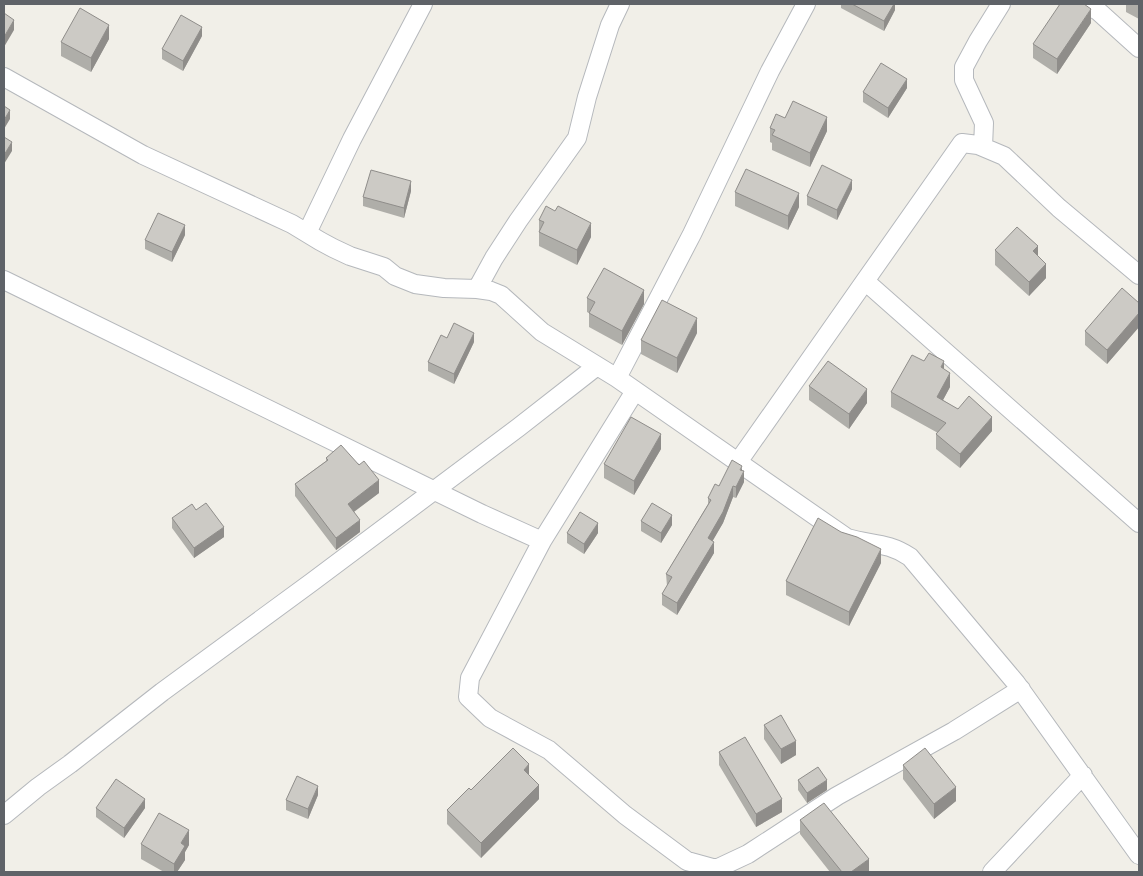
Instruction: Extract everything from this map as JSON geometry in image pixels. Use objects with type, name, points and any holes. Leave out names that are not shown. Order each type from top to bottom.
[{"type":"street","points":[[307,233],[352,139],[423,4]]},
{"type":"street","points":[[477,289],[513,228],[577,138],[587,96],[610,24],[620,4]]},
{"type":"street","points":[[617,378],[692,234],[770,71],[806,4]]},
{"type":"street","points":[[983,147],[984,123],[964,80],[964,67],[1001,4]]},
{"type":"street","points":[[1095,6],[1139,48]]},
{"type":"street","points":[[4,77],[144,155],[274,215],[350,256],[384,267],[395,276],[415,284],[444,288],[477,289],[492,291],[501,295],[542,332],[617,378],[847,538],[900,550],[910,558],[1021,689],[1139,855]]},
{"type":"street","points":[[738,462],[962,143],[978,145],[1004,156],[1059,208],[1139,275]]},
{"type":"street","points":[[4,280],[542,541]]},
{"type":"street","points":[[865,281],[1139,523]]},
{"type":"street","points":[[4,815],[162,692],[519,427],[597,366]]},
{"type":"street","points":[[635,391],[542,541],[470,678],[468,697],[490,718],[549,750],[625,815],[688,861],[716,869],[748,854],[837,796],[954,731],[1021,689]]},
{"type":"street","points":[[992,872],[1082,775]]},
{"type":"building","points":[[852,4],[894,4],[884,21]]},
{"type":"building","points":[[1060,4],[1084,4],[1091,9],[1057,59],[1033,44]]},
{"type":"building","points":[[80,8],[109,25],[91,58],[61,42]]},
{"type":"building","points":[[4,13],[14,20],[4,37]]},
{"type":"building","points":[[181,15],[202,27],[183,61],[162,49]]},
{"type":"building","points":[[881,63],[907,79],[888,108],[863,92]]},
{"type":"building","points":[[793,101],[827,117],[810,153],[772,135],[775,130],[770,128],[776,114],[785,118]]},
{"type":"building","points":[[4,106],[10,110],[4,120]]},
{"type":"building","points":[[4,137],[12,142],[4,155]]},
{"type":"building","points":[[822,165],[852,180],[837,210],[807,196]]},
{"type":"building","points":[[746,169],[799,193],[788,216],[735,192]]},
{"type":"building","points":[[371,170],[411,181],[404,208],[363,197]]},
{"type":"building","points":[[546,206],[555,211],[558,206],[591,223],[577,250],[539,232],[544,222],[539,220]]},
{"type":"building","points":[[158,213],[185,225],[172,252],[145,240]]},
{"type":"building","points":[[1017,227],[1038,246],[1033,251],[1046,264],[1029,282],[995,250]]},
{"type":"building","points":[[604,268],[644,290],[622,331],[589,313],[595,302],[587,298]]},
{"type":"building","points":[[1122,288],[1139,303],[1139,313],[1107,350],[1085,331]]},
{"type":"building","points":[[662,300],[697,318],[677,358],[641,340]]},
{"type":"building","points":[[454,323],[474,333],[454,374],[428,362],[441,335],[447,338]]},
{"type":"building","points":[[929,353],[944,361],[941,367],[950,373],[937,397],[958,409],[969,396],[992,417],[960,454],[936,434],[946,423],[891,392],[912,355],[924,361]]},
{"type":"building","points":[[828,361],[867,389],[849,414],[809,386]]},
{"type":"building","points":[[631,417],[661,434],[634,481],[604,464]]},
{"type":"building","points":[[341,445],[359,465],[364,461],[379,480],[348,504],[360,520],[336,538],[295,484],[328,460],[326,458]]},
{"type":"building","points":[[732,460],[742,466],[740,470],[744,471],[736,487],[733,486],[723,512],[708,538],[714,542],[677,603],[662,594],[672,577],[666,574],[711,500],[708,498],[715,484],[719,486]]},
{"type":"building","points":[[206,503],[224,527],[194,548],[172,518],[192,504],[196,510]]},
{"type":"building","points":[[652,503],[672,515],[661,533],[641,521]]},
{"type":"building","points":[[580,512],[598,523],[584,544],[567,533]]},
{"type":"building","points":[[818,518],[841,532],[857,537],[881,549],[849,612],[786,581]]},
{"type":"building","points":[[781,715],[796,741],[781,749],[764,725]]},
{"type":"building","points":[[745,737],[782,799],[756,814],[719,752]]},
{"type":"building","points":[[513,748],[529,764],[524,770],[539,785],[481,843],[447,810],[469,788],[471,790]]},
{"type":"building","points":[[925,748],[956,787],[934,804],[903,765]]},
{"type":"building","points":[[818,767],[827,780],[807,793],[798,780]]},
{"type":"building","points":[[297,776],[318,786],[308,809],[286,800]]},
{"type":"building","points":[[116,779],[145,799],[124,828],[96,808]]},
{"type":"building","points":[[824,803],[869,859],[851,872],[842,872],[800,820]]},
{"type":"building","points":[[159,813],[189,830],[181,843],[185,846],[174,864],[141,844]]}]
